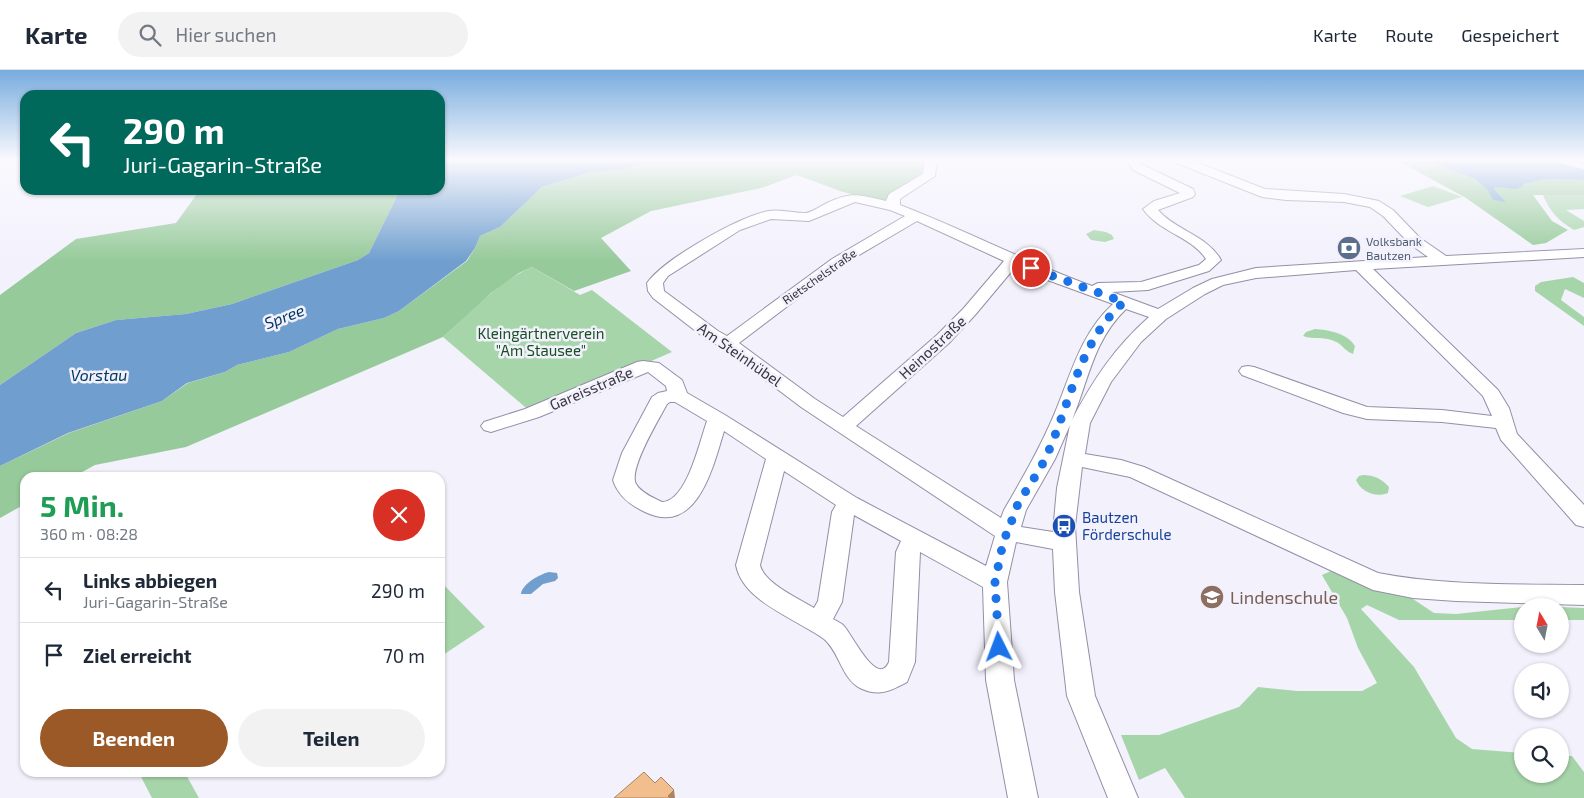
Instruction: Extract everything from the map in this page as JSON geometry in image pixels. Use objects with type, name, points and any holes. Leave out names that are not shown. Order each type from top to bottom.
[{"type":"street","points":[[894,207],[892,200],[902,193]]},
{"type":"street","points":[[1086,289],[1142,287],[1204,268],[1214,260],[1208,251],[1153,214],[1150,209],[1156,204],[1184,197],[1188,193]]},
{"type":"street","points":[[1264,193],[1292,197],[1344,198],[1368,202],[1388,213],[1415,241],[1443,261]]},
{"type":"street","name":"Am Steinhübel","points":[[1065,542],[1008,533],[932,486],[808,403],[728,343],[712,335],[659,296],[655,287],[658,278],[735,227],[774,214],[809,218],[842,201],[855,198],[894,207],[937,224],[1014,261],[1160,315]]},
{"type":"street","name":"Rietschelstraße","points":[[728,343],[837,262],[915,216]]},
{"type":"street","points":[[1122,798],[1081,696],[1066,592],[1065,542],[1068,488],[1080,423],[1102,381],[1135,338],[1160,315],[1218,282],[1236,277],[1269,271],[1584,253]]},
{"type":"street","name":"Heinostraße","points":[[844,426],[943,339],[969,312],[1007,265],[1014,261]]},
{"type":"street","points":[[1360,265],[1480,382],[1499,408],[1508,436],[1584,519]]},
{"type":"street","points":[[1024,798],[1010,739],[1000,680],[995,582],[1004,538],[1008,533],[1014,510],[1045,459],[1095,336],[1106,319],[1124,302]]},
{"type":"street","name":"Gareisstraße","points":[[491,426],[532,413],[643,366],[653,367],[675,384],[678,396],[718,419],[849,503],[995,582]]},
{"type":"street","points":[[1248,371],[1367,413],[1442,416],[1503,423]]},
{"type":"street","points":[[678,396],[665,397],[660,401],[627,466],[624,480],[632,495],[657,509],[671,509],[684,502],[692,491],[718,419]]},
{"type":"street","points":[[777,457],[748,565],[750,575],[762,588],[834,632],[857,667],[868,678],[882,682],[897,674],[902,662],[908,552],[913,539]]},
{"type":"street","points":[[1073,459],[1121,467],[1137,472],[1373,580],[1413,589],[1584,595]]},
{"type":"street","points":[[818,623],[830,602],[843,512],[849,503]]},
{"type":"green space","points":[[536,193],[737,193],[651,211],[601,238],[631,271],[574,291],[532,267],[519,273],[491,293],[443,337],[186,447],[95,465],[82,472],[20,472],[20,507],[0,518],[0,466],[69,433],[162,401],[188,383],[225,372],[237,365],[289,352],[338,329],[384,318],[399,311],[467,261],[480,236],[500,227]]},
{"type":"green space","points":[[847,193],[895,193],[879,202]]},
{"type":"green space","points":[[1410,193],[1451,193],[1462,197],[1428,207],[1400,196]]},
{"type":"green space","points":[[1457,193],[1490,193],[1493,200],[1505,201],[1498,193],[1584,193],[1584,195],[1533,195],[1552,221],[1568,230],[1546,243],[1533,245]]},
{"type":"green space","points":[[196,195],[398,195],[369,253],[358,260],[232,304],[186,314],[116,320],[76,333],[0,385],[0,295],[76,239],[176,223]]},
{"type":"green space","points":[[1543,195],[1584,195],[1584,209],[1566,210],[1584,221],[1584,227],[1574,230],[1555,216]]},
{"type":"green space","points":[[1094,230],[1106,232],[1112,235],[1114,239],[1105,242],[1091,240],[1086,234]]},
{"type":"green space","name":"Kleingärtnerverein \"Am Stausee\"","points":[[532,267],[580,295],[592,290],[672,352],[532,413],[443,337],[496,289]]},
{"type":"green space","points":[[1573,277],[1584,283],[1584,298],[1565,289],[1561,300],[1584,317],[1584,326],[1535,291],[1535,286],[1541,282]]},
{"type":"green space","points":[[1315,329],[1332,331],[1343,335],[1355,346],[1353,354],[1337,342],[1303,336],[1306,332]]},
{"type":"green space","points":[[1359,476],[1378,478],[1384,482],[1389,487],[1388,493],[1379,495],[1365,491],[1356,480]]},
{"type":"green space","points":[[1331,571],[1364,583],[1401,591],[1434,613],[1456,614],[1514,608],[1514,620],[1399,620],[1367,605],[1361,609],[1414,667],[1456,738],[1472,749],[1514,752],[1514,783],[1569,783],[1569,756],[1572,756],[1584,772],[1584,798],[1185,798],[1165,768],[1139,780],[1121,735],[1159,735],[1239,707],[1258,687],[1297,691],[1362,691],[1377,683],[1358,648],[1347,618],[1322,575]]},
{"type":"green space","points":[[445,586],[485,627],[445,654]]},
{"type":"green space","points":[[1569,607],[1584,608],[1584,620],[1569,620]]},
{"type":"green space","points":[[141,777],[187,777],[199,798],[152,798]]},
{"type":"water","name":"Vorstau","points":[[536,193],[500,227],[480,236],[475,248],[466,261],[399,311],[384,318],[338,329],[289,352],[237,365],[225,372],[187,383],[162,401],[68,433],[0,466],[0,385],[76,333],[116,320],[186,314],[232,304],[358,260],[369,253],[398,195]]},
{"type":"water","points":[[1489,193],[1498,193],[1506,202],[1493,200]]},
{"type":"water","points":[[549,572],[557,573],[558,578],[555,581],[543,584],[531,594],[521,594],[528,583],[536,577]]},
{"type":"building","points":[[644,772],[655,783],[661,777],[674,790],[668,796],[670,798],[614,798]]},
{"type":"place","name":"Volksbank Bautzen","points":[[1349,248]]},
{"type":"place","name":"Bautzen Förderschule","points":[[1064,526]]},
{"type":"place","name":"Lindenschule","points":[[1212,597]]},
{"type":"route","points":[[999,647],[995,582],[1004,538],[1008,533],[1014,510],[1045,459],[1095,336],[1106,319],[1124,302],[1047,276],[1031,268]]},
{"type":"water label","name":"Spree","points":[[284,316]]}]
